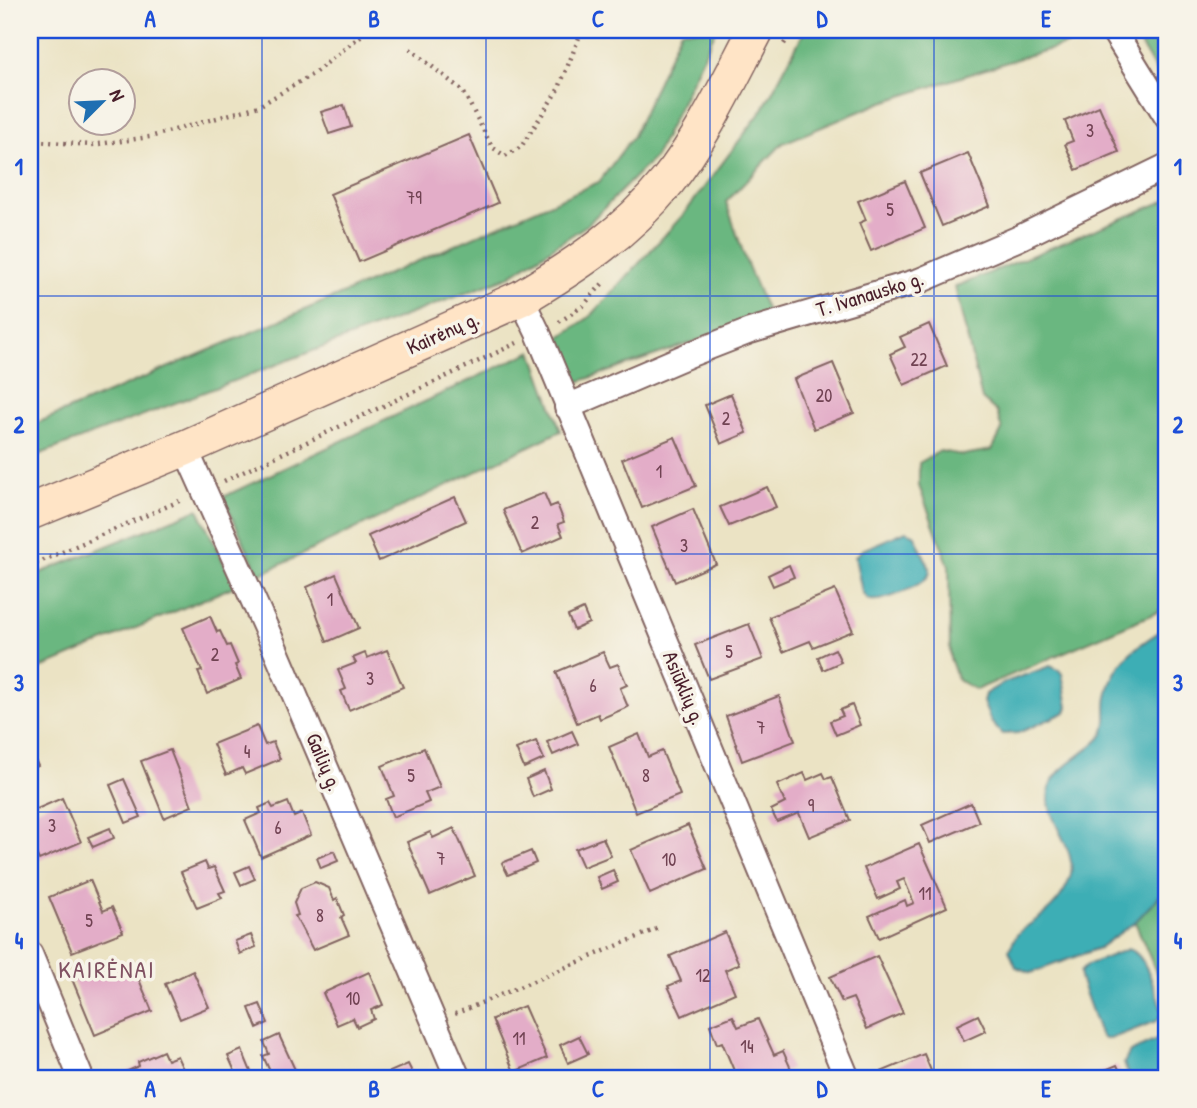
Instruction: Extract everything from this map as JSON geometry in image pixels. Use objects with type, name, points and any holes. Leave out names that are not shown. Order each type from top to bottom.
[{"type":"main road","name":"Kairėnų g.","points":[[30,512],[185,448],[521,298],[566,271],[626,225],[668,181],[696,140],[756,30]]},
{"type":"street","points":[[1114,30],[1167,117]]},
{"type":"street","name":"T. Ivanausko g.","points":[[567,407],[750,331],[919,281],[1017,239],[1167,166]]},
{"type":"street","name":"Asiūklių g.","points":[[521,298],[538,332],[847,1078]]},
{"type":"street","name":"Gailių g.","points":[[185,448],[273,644],[458,1078]]},
{"type":"street","points":[[30,954],[81,1078]]},
{"type":"path","points":[[30,138],[35,141],[92,145],[150,137],[259,106],[313,74],[368,30]]},
{"type":"path","points":[[410,49],[463,91],[492,147],[505,156],[521,147],[559,88],[582,30]]},
{"type":"path","points":[[435,1022],[659,928]]},
{"type":"green space","points":[[681,30],[716,30],[655,157],[587,225],[508,277],[30,458],[30,426],[599,182],[633,136]]},
{"type":"green space","points":[[805,30],[1094,30],[1098,36],[880,103],[783,143],[726,202],[748,267],[769,316],[578,382],[557,339],[591,316],[684,214],[763,109]]},
{"type":"green space","points":[[1140,30],[1167,30],[1167,90],[1137,39]]},
{"type":"green space","points":[[1167,200],[1167,608],[976,690],[958,680],[950,658],[949,566],[919,486],[919,463],[940,451],[963,455],[992,450],[1002,430],[997,412],[982,399],[955,287]]},
{"type":"green space","points":[[532,351],[561,431],[259,575],[223,497]]},
{"type":"green space","points":[[198,509],[235,586],[30,673],[30,577]]},
{"type":"green space","points":[[1167,888],[1167,998],[1135,922]]},
{"type":"water","points":[[906,531],[914,534],[930,569],[929,575],[900,593],[881,599],[867,599],[862,592],[855,557],[862,550]]},
{"type":"water","points":[[1167,627],[1167,888],[1135,922],[1099,948],[1031,973],[1016,967],[1009,950],[1016,937],[1055,903],[1070,878],[1070,856],[1051,813],[1049,791],[1052,783],[1063,768],[1094,744],[1103,733],[1110,684],[1121,663],[1137,647]]},
{"type":"water","points":[[1050,666],[1062,674],[1068,707],[1066,712],[1018,733],[1002,734],[991,722],[983,702],[985,694],[1003,683]]},
{"type":"water","points":[[1128,949],[1135,952],[1146,966],[1163,1013],[1157,1021],[1104,1039],[1080,972],[1087,965]]},
{"type":"water","points":[[1163,1037],[1167,1038],[1167,1078],[1129,1078],[1124,1063],[1130,1052]]},
{"type":"building","points":[[344,105],[351,127],[329,134],[321,112]]},
{"type":"building","points":[[1099,106],[1119,152],[1076,170],[1065,144],[1073,141],[1065,121]]},
{"type":"building","points":[[469,135],[498,203],[359,262],[330,194]]},
{"type":"building","points":[[968,153],[990,206],[942,226],[920,173]]},
{"type":"building","points":[[905,181],[925,228],[871,251],[859,223],[866,220],[858,201]]},
{"type":"building","points":[[929,324],[947,366],[904,385],[890,354],[905,347],[900,337]]},
{"type":"building","points":[[833,363],[854,413],[814,429],[794,379]]},
{"type":"building","points":[[731,394],[747,433],[721,444],[705,405]]},
{"type":"building","points":[[675,437],[696,486],[642,508],[622,459]]},
{"type":"building","points":[[767,487],[776,507],[729,526],[720,507]]},
{"type":"building","points":[[544,493],[550,507],[557,504],[564,522],[558,524],[563,536],[522,554],[503,510]]},
{"type":"building","points":[[455,497],[466,521],[379,561],[368,536]]},
{"type":"building","points":[[693,509],[716,564],[675,582],[652,527]]},
{"type":"building","points":[[789,565],[794,577],[773,586],[768,575]]},
{"type":"building","points":[[336,574],[359,628],[327,642],[307,587]]},
{"type":"building","points":[[835,590],[853,631],[813,647],[810,641],[783,652],[769,617]]},
{"type":"building","points":[[583,609],[589,623],[574,630],[568,616]]},
{"type":"building","points":[[210,616],[217,632],[220,631],[227,646],[230,645],[241,679],[207,694],[198,672],[202,671],[183,628]]},
{"type":"building","points":[[749,624],[763,659],[709,679],[695,645]]},
{"type":"building","points":[[835,649],[841,662],[823,670],[818,657]]},
{"type":"building","points":[[387,650],[403,687],[349,710],[341,691],[346,689],[338,670],[356,663],[353,658],[365,653],[367,658]]},
{"type":"building","points":[[603,652],[610,667],[618,664],[627,685],[620,688],[628,707],[600,719],[598,714],[577,723],[556,672]]},
{"type":"building","points":[[779,696],[795,741],[742,761],[726,716]]},
{"type":"building","points":[[852,705],[860,725],[836,735],[830,721],[843,716],[840,710]]},
{"type":"building","points":[[257,726],[265,745],[273,742],[280,759],[245,774],[242,768],[226,775],[213,744]]},
{"type":"building","points":[[572,731],[578,744],[553,755],[547,742]]},
{"type":"building","points":[[639,734],[648,757],[662,751],[680,795],[636,813],[609,747]]},
{"type":"building","points":[[536,741],[544,759],[524,768],[516,749]]},
{"type":"building","points":[[30,748],[38,766],[30,770]]},
{"type":"building","points":[[424,748],[440,787],[425,793],[429,802],[393,817],[386,799],[394,796],[382,766]]},
{"type":"building","points":[[170,750],[192,806],[164,818],[141,761]]},
{"type":"building","points":[[544,771],[551,789],[533,797],[526,779]]},
{"type":"building","points":[[804,773],[807,780],[823,773],[826,779],[832,777],[850,820],[809,837],[799,813],[777,822],[771,810],[785,803],[777,785]]},
{"type":"building","points":[[124,779],[141,817],[126,823],[110,785]]},
{"type":"building","points":[[62,798],[81,842],[39,860],[30,840],[30,812]]},
{"type":"building","points":[[288,802],[294,817],[302,813],[311,835],[261,857],[245,820],[261,813],[259,808],[270,803],[273,808]]},
{"type":"building","points":[[971,803],[979,822],[930,843],[922,825]]},
{"type":"building","points":[[688,825],[707,869],[650,894],[631,850]]},
{"type":"building","points":[[110,828],[114,838],[93,847],[88,837]]},
{"type":"building","points":[[454,828],[475,876],[430,895],[407,842],[430,832],[433,838]]},
{"type":"building","points":[[603,838],[611,856],[583,867],[575,849]]},
{"type":"building","points":[[919,844],[947,907],[879,938],[869,916],[905,900],[907,906],[914,903],[904,879],[897,882],[900,889],[878,899],[864,868]]},
{"type":"building","points":[[334,851],[338,861],[321,868],[317,858]]},
{"type":"building","points":[[531,851],[536,863],[508,875],[502,863]]},
{"type":"building","points":[[205,862],[208,869],[214,867],[225,891],[219,893],[222,898],[197,908],[181,872]]},
{"type":"building","points":[[249,866],[255,879],[241,885],[235,872]]},
{"type":"building","points":[[613,870],[618,882],[602,889],[597,877]]},
{"type":"building","points":[[90,880],[103,911],[112,907],[123,932],[72,952],[49,897]]},
{"type":"building","points":[[315,882],[329,888],[334,900],[337,898],[349,935],[313,950],[295,916],[298,915],[294,903],[301,888]]},
{"type":"building","points":[[725,932],[739,964],[725,970],[735,993],[682,1016],[668,986],[681,981],[670,956]]},
{"type":"building","points":[[251,935],[256,947],[240,954],[235,941]]},
{"type":"building","points":[[877,956],[903,1013],[867,1029],[853,998],[842,1002],[830,977]]},
{"type":"building","points":[[131,960],[152,1011],[95,1035],[72,979],[110,964],[112,969]]},
{"type":"building","points":[[193,971],[209,1007],[180,1019],[165,984]]},
{"type":"building","points":[[369,972],[383,1005],[371,1010],[374,1019],[357,1027],[353,1018],[337,1025],[323,993]]},
{"type":"building","points":[[260,1004],[268,1023],[257,1028],[249,1008]]},
{"type":"building","points":[[524,1006],[547,1058],[514,1072],[492,1019]]},
{"type":"building","points":[[978,1015],[986,1031],[964,1041],[957,1025]]},
{"type":"building","points":[[733,1016],[738,1027],[758,1019],[774,1055],[783,1051],[791,1069],[769,1078],[723,1078],[735,1073],[722,1042],[717,1044],[710,1025]]},
{"type":"building","points":[[279,1035],[297,1074],[287,1078],[273,1078],[263,1056],[269,1054],[264,1042]]},
{"type":"building","points":[[579,1036],[588,1054],[568,1063],[560,1045]]},
{"type":"building","points":[[242,1050],[252,1074],[238,1078],[228,1056]]},
{"type":"building","points":[[163,1051],[167,1060],[177,1056],[187,1078],[123,1078],[121,1074],[139,1066],[138,1062]]},
{"type":"building","points":[[924,1054],[934,1078],[877,1078],[876,1074]]},
{"type":"building","points":[[408,1064],[415,1078],[368,1078],[380,1073],[381,1076]]},
{"type":"building","points":[[1117,1065],[1123,1078],[1086,1078]]},
{"type":"district","name":"KAIRĖNAI","points":[[107,970]]}]
